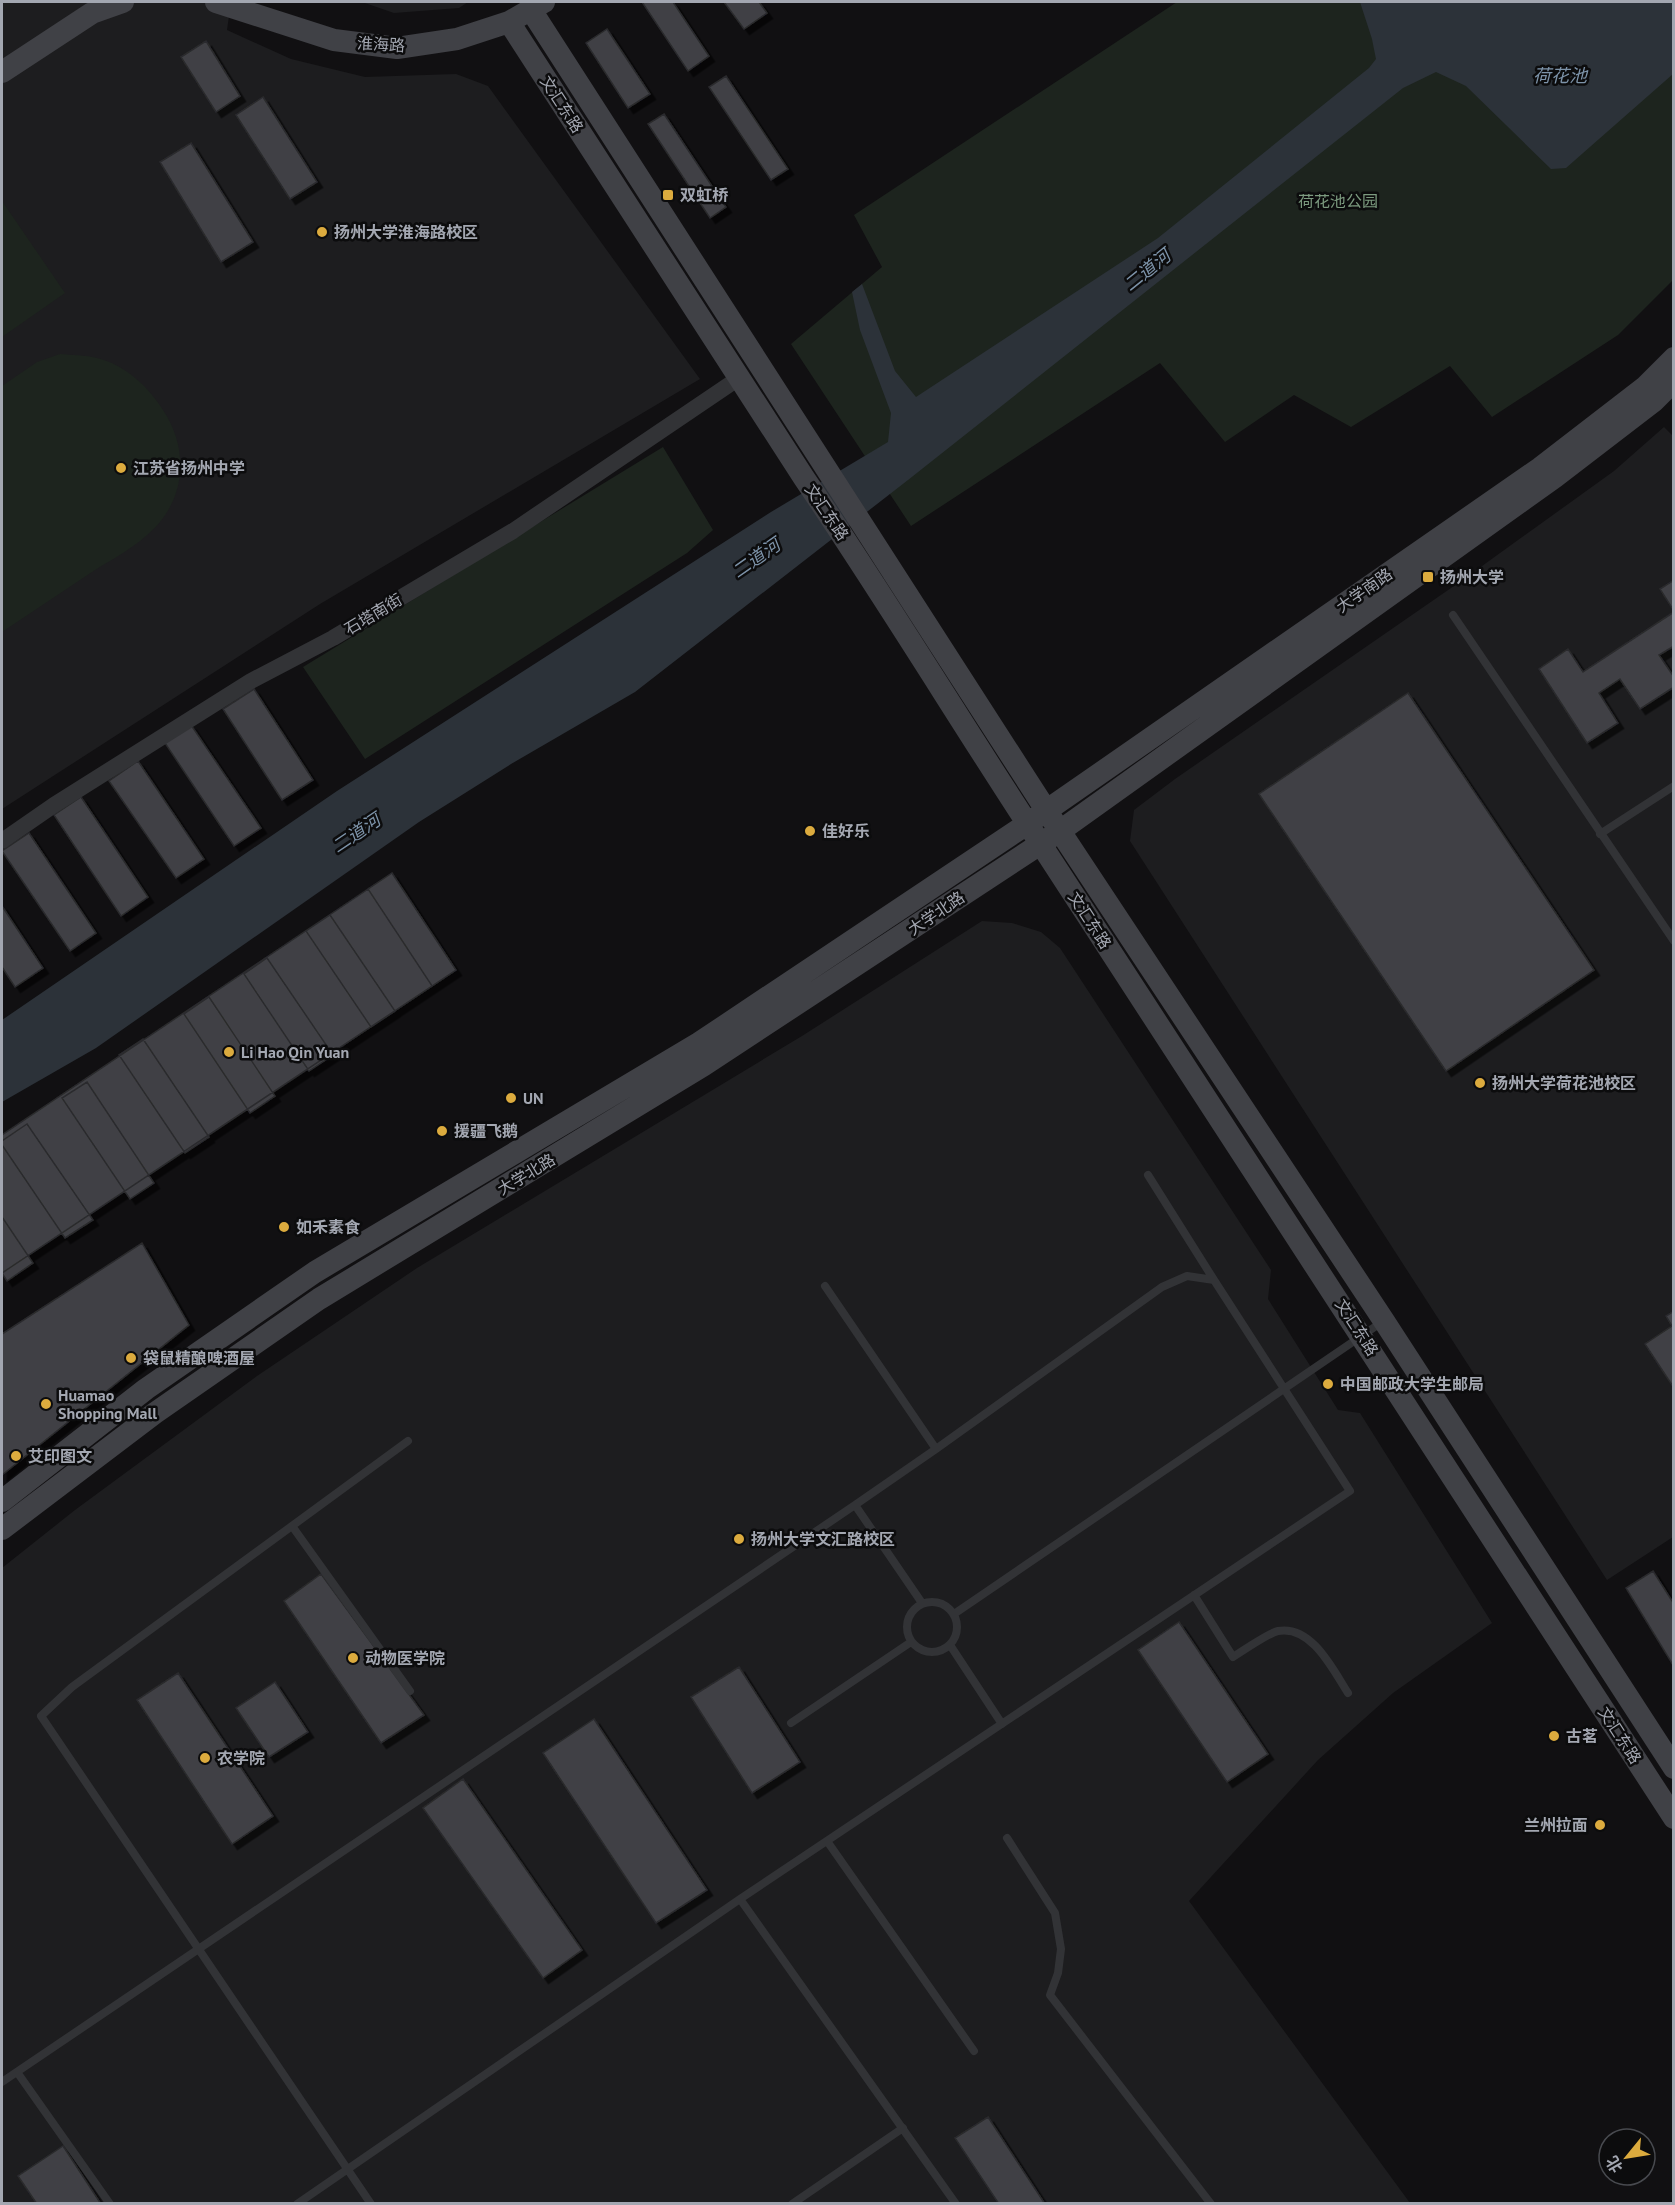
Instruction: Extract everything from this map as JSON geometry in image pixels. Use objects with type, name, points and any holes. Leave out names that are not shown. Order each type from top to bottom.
[{"type":"main road","points":[[2,72],[92,13],[123,2]]},
{"type":"main road","name":"淮海路","points":[[216,2],[334,40],[397,48],[457,39],[509,22],[538,6]]},
{"type":"main road","name":"文汇东路","points":[[538,6],[822,463],[862,544],[1027,824],[1674,1818]]},
{"type":"main road","name":"文汇东路","points":[[509,22],[804,478],[862,544],[1046,810],[1384,1321],[1674,1768]]},
{"type":"main road","name":"大学南路","points":[[1046,810],[1540,468],[1645,387],[1674,358]]},
{"type":"main road","name":"大学南路","points":[[1060,831],[1555,477],[1653,401],[1674,381]]},
{"type":"main road","name":"大学北路","points":[[2,1501],[146,1389],[315,1272],[699,1043],[1046,810]]},
{"type":"main road","name":"大学北路","points":[[2,1529],[155,1413],[319,1299],[704,1065],[1060,831]]},
{"type":"street","name":"石塔南街","points":[[2,841],[63,799],[251,681],[333,638],[513,531],[739,378]]},
{"type":"lane","points":[[1453,615],[1674,941]]},
{"type":"lane","points":[[1600,834],[1674,786]]},
{"type":"lane","points":[[297,2204],[740,1899],[1350,1491],[1283,1390],[1148,1175]]},
{"type":"lane","points":[[2,2082],[855,1505],[1162,1287],[1187,1276],[1214,1280]]},
{"type":"lane","points":[[825,1286],[936,1449]]},
{"type":"lane","points":[[954,1614],[1384,1321]]},
{"type":"lane","points":[[371,2204],[41,1716],[72,1687],[408,1441]]},
{"type":"lane","points":[[855,1505],[922,1603]]},
{"type":"lane","points":[[292,1526],[410,1691]]},
{"type":"lane","points":[[1194,1595],[1233,1657],[1277,1631],[1299,1633],[1317,1648],[1348,1693]]},
{"type":"lane","points":[[939,1602],[947,1606],[954,1614],[957,1630],[950,1646],[934,1653],[917,1648],[911,1641],[907,1633],[909,1616],[922,1603],[939,1602]]},
{"type":"lane","points":[[791,1723],[911,1641]]},
{"type":"lane","points":[[950,1646],[1002,1724]]},
{"type":"lane","points":[[1007,1838],[1055,1913],[1061,1949],[1058,1973],[1050,1995],[1211,2204]]},
{"type":"lane","points":[[827,1841],[974,2051]]},
{"type":"lane","points":[[740,1899],[956,2204]]},
{"type":"lane","points":[[17,2072],[110,2204]]},
{"type":"lane","points":[[792,2204],[903,2128]]},
{"type":"shaded area","name":"扬州大学淮海路校区","points":[[2,2],[231,2],[227,30],[291,59],[365,77],[456,74],[488,86],[700,379],[320,604],[2,809]]},
{"type":"shaded area","points":[[362,2],[468,2],[459,8],[394,13]]},
{"type":"shaded area","name":"扬州大学荷花池校区","points":[[1664,427],[1673,436],[1673,1537],[1607,1580],[1130,841],[1134,810],[1614,471]]},
{"type":"shaded area","name":"扬州大学文汇路校区","points":[[982,921],[1012,923],[1041,932],[1060,948],[1271,1270],[1268,1299],[1338,1410],[1360,1413],[1492,1623],[1393,1693],[1318,1760],[1189,1901],[1410,2203],[2,2204],[2,1568],[75,1510],[257,1376],[417,1268],[802,1036]]},
{"type":"green space","name":"荷花池公园","points":[[1177,2],[1673,2],[1673,280],[1618,335],[1492,417],[1450,366],[1351,427],[1294,395],[1225,442],[1160,363],[911,526],[791,344],[882,267],[854,215]]},
{"type":"green space","points":[[2,201],[65,293],[2,337]]},
{"type":"green space","points":[[60,354],[88,356],[107,361],[126,371],[143,385],[157,401],[172,426],[178,443],[180,477],[169,509],[146,536],[2,632],[2,386],[37,362]]},
{"type":"green space","points":[[663,447],[713,530],[687,553],[365,759],[303,667]]},
{"type":"water","points":[[1360,2],[1673,2],[1673,74],[1566,168],[1551,169],[1466,86],[1436,72],[1403,88],[908,480],[635,692],[511,764],[419,822],[96,1048],[2,1102],[2,1020],[337,791],[771,512],[888,442],[891,413],[860,330],[852,292],[862,284],[895,371],[916,397],[1158,238],[1369,68],[1376,59]]},
{"type":"building","points":[[642,2],[673,2],[709,56],[688,71]]},
{"type":"building","points":[[724,2],[759,2],[767,13],[744,29]]},
{"type":"building","points":[[607,29],[650,94],[628,108],[586,43]]},
{"type":"building","points":[[206,41],[240,96],[216,112],[181,57]]},
{"type":"building","points":[[726,76],[788,169],[771,180],[709,87]]},
{"type":"building","points":[[263,97],[317,182],[290,199],[236,115]]},
{"type":"building","points":[[664,114],[726,207],[710,218],[648,124]]},
{"type":"building","points":[[191,143],[253,242],[221,262],[160,162]]},
{"type":"building","points":[[1674,580],[1674,611],[1660,589]]},
{"type":"building","points":[[1674,612],[1674,646],[1659,655],[1674,677],[1674,687],[1640,709],[1620,679],[1599,693],[1618,723],[1587,743],[1539,669],[1568,649],[1583,672]]},
{"type":"building","points":[[254,689],[313,780],[282,800],[223,709]]},
{"type":"building","points":[[1408,693],[1594,970],[1446,1071],[1259,794]]},
{"type":"building","points":[[191,725],[261,828],[234,846],[165,743]]},
{"type":"building","points":[[138,761],[204,859],[176,878],[109,781]]},
{"type":"building","points":[[81,797],[148,897],[121,916],[54,815]]},
{"type":"building","points":[[29,833],[96,933],[70,951],[2,851]]},
{"type":"building","points":[[392,873],[456,970],[432,986],[368,889]]},
{"type":"building","name":"Li Hao Qin Yuan","points":[[392,873],[456,970],[2,1273],[2,1135]]},
{"type":"building","points":[[2,906],[43,968],[15,987],[2,967]]},
{"type":"building","points":[[330,915],[395,1011],[371,1027],[306,931]]},
{"type":"building","points":[[267,958],[333,1055],[309,1071],[244,974]]},
{"type":"building","points":[[209,997],[275,1096],[250,1113],[184,1014]]},
{"type":"building","points":[[143,1039],[209,1137],[185,1153],[119,1055]]},
{"type":"building","points":[[87,1082],[154,1183],[130,1199],[62,1098]]},
{"type":"building","points":[[27,1124],[93,1220],[65,1238],[2,1145],[2,1141]]},
{"type":"building","points":[[2,1217],[33,1263],[7,1281],[2,1273]]},
{"type":"building","name":"Huamao Shopping Mall","points":[[142,1243],[189,1325],[2,1475],[2,1334]]},
{"type":"building","points":[[1674,1311],[1674,1388],[1645,1344],[1672,1326],[1666,1316]]},
{"type":"building","points":[[1653,1571],[1674,1604],[1673,1665],[1626,1588]]},
{"type":"building","name":"动物医学院","points":[[321,1574],[424,1715],[381,1743],[284,1601]]},
{"type":"building","points":[[1179,1622],[1268,1754],[1227,1782],[1138,1650]]},
{"type":"building","points":[[739,1667],[800,1762],[752,1793],[691,1697]]},
{"type":"building","name":"农学院","points":[[178,1673],[273,1816],[232,1844],[137,1700]]},
{"type":"building","points":[[275,1682],[308,1732],[269,1757],[236,1708]]},
{"type":"building","points":[[594,1719],[707,1890],[656,1923],[543,1753]]},
{"type":"building","points":[[463,1779],[582,1950],[543,1978],[423,1808]]},
{"type":"building","points":[[988,2117],[1045,2204],[999,2204],[955,2138]]},
{"type":"building","points":[[63,2146],[101,2204],[37,2204],[18,2176]]},
{"type":"place","name":"双虹桥","points":[[668,195]]},
{"type":"place","name":"扬州大学淮海路校区","points":[[322,232]]},
{"type":"place","name":"江苏省扬州中学","points":[[121,468]]},
{"type":"place","name":"扬州大学","points":[[1428,577]]},
{"type":"place","name":"佳好乐","points":[[810,831]]},
{"type":"place","name":"Li Hao Qin Yuan","points":[[229,1052]]},
{"type":"place","name":"扬州大学荷花池校区","points":[[1480,1083]]},
{"type":"place","name":"UN","points":[[511,1098]]},
{"type":"place","name":"援疆飞鹅","points":[[442,1131]]},
{"type":"place","name":"如禾素食","points":[[284,1227]]},
{"type":"place","name":"袋鼠精酿啤酒屋","points":[[131,1358]]},
{"type":"place","name":"中国邮政大学生邮局","points":[[1328,1384]]},
{"type":"place","name":"Huamao Shopping Mall","points":[[46,1404]]},
{"type":"place","name":"艾印图文","points":[[16,1456]]},
{"type":"place","name":"扬州大学文汇路校区","points":[[739,1539]]},
{"type":"place","name":"动物医学院","points":[[353,1658]]},
{"type":"place","name":"古茗","points":[[1554,1736]]},
{"type":"place","name":"农学院","points":[[205,1758]]},
{"type":"place","name":"兰州拉面","points":[[1600,1825]]},
{"type":"water label","name":"荷花池","points":[[1560,75]]},
{"type":"water label","name":"二道河","points":[[1147,270]]},
{"type":"water label","name":"二道河","points":[[756,558]]},
{"type":"water label","name":"二道河","points":[[356,833]]}]
